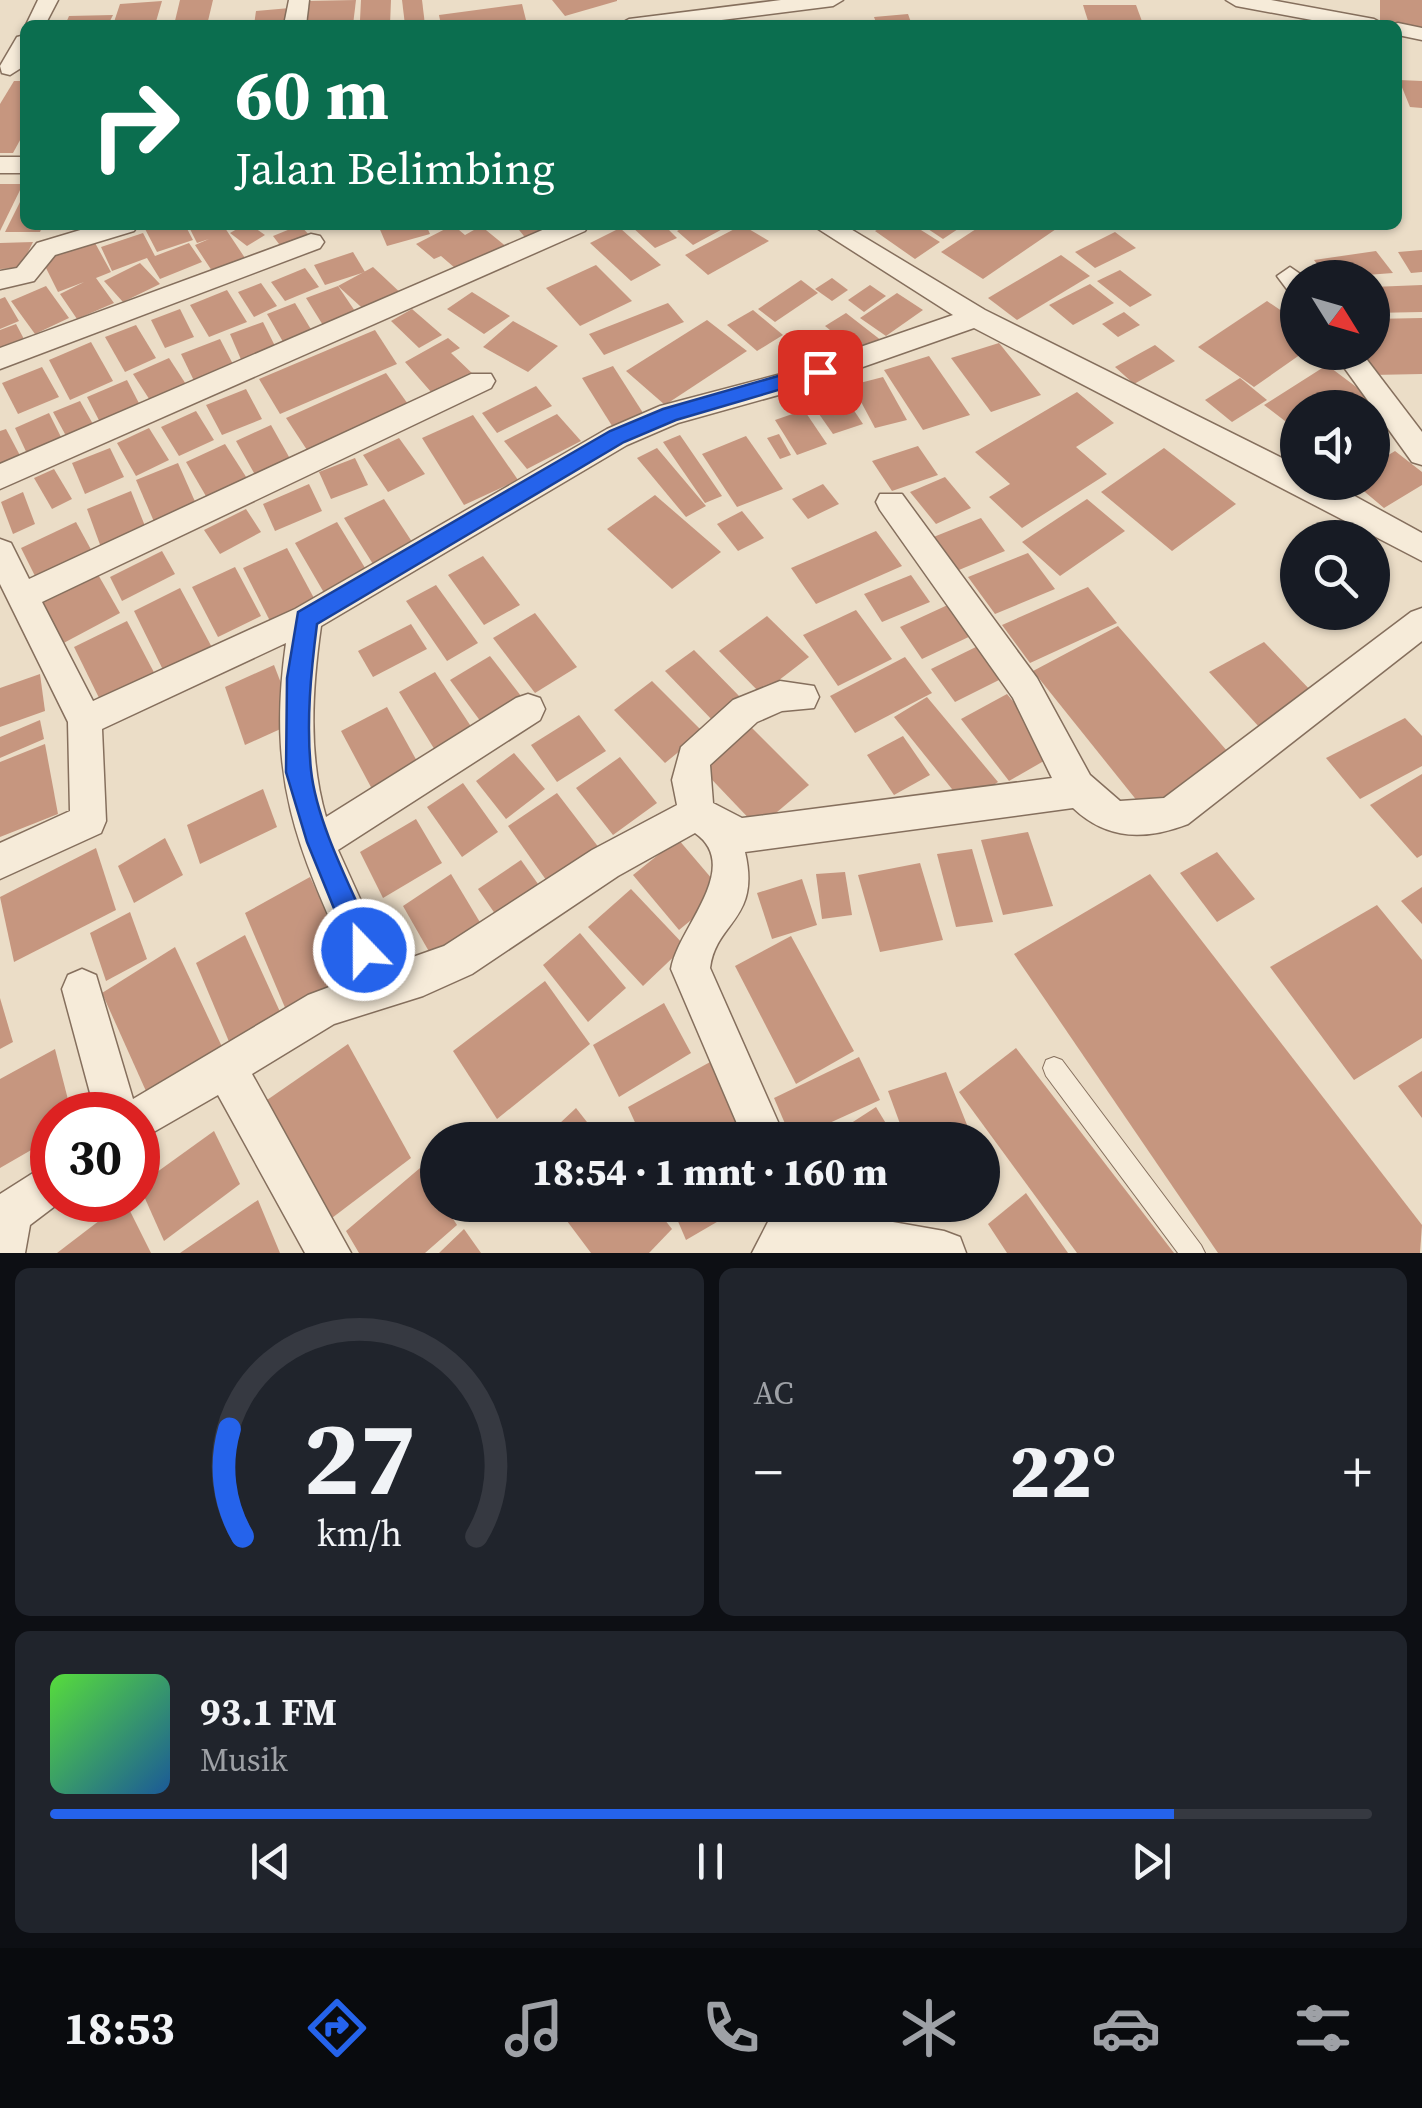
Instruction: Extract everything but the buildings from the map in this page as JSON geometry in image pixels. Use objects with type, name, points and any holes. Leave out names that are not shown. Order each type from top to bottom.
[{"type":"street","points":[[645,20],[680,9],[833,0]]},
{"type":"street","points":[[1236,0],[1346,20]]},
{"type":"street","points":[[0,280],[26,275],[46,249],[109,230]]},
{"type":"street","points":[[0,476],[509,237],[548,230]]},
{"type":"street","points":[[833,230],[976,317],[1280,471]]},
{"type":"street","points":[[0,358],[311,242]]},
{"type":"street","points":[[86,721],[306,619],[617,437],[670,414],[790,382],[976,317]]},
{"type":"street","points":[[1359,370],[1422,454]]},
{"type":"street","points":[[22,597],[481,381]]},
{"type":"street","points":[[1335,500],[1422,548]]},
{"type":"street","points":[[891,502],[1026,690],[1079,791],[1122,820],[1150,821],[1174,812],[1422,622]]},
{"type":"street","points":[[0,552],[86,721],[88,821],[0,861]]},
{"type":"street","points":[[306,619],[299,678],[298,772],[320,842],[380,987]]},
{"type":"street","points":[[757,1122],[690,969],[691,951],[698,936],[721,913],[730,888],[690,780],[693,758],[745,710],[780,696],[802,696]]},
{"type":"street","points":[[320,842],[528,709]]},
{"type":"street","points":[[160,1107],[322,1009],[380,987],[423,977],[458,960],[605,863],[708,821],[742,835],[1079,791]]},
{"type":"street","points":[[82,989],[111,1092]]},
{"type":"street","points":[[224,1068],[329,1253]]},
{"type":"street","points":[[3,1253],[12,1214],[30,1200]]},
{"type":"street","points":[[782,1235],[836,1234],[944,1253]]},
{"type":"lane","points":[[1054,1068],[1193,1253]]},
{"type":"route","points":[[364,950],[320,842],[298,772],[300,652],[306,619],[617,437],[670,414],[820,372]]}]
